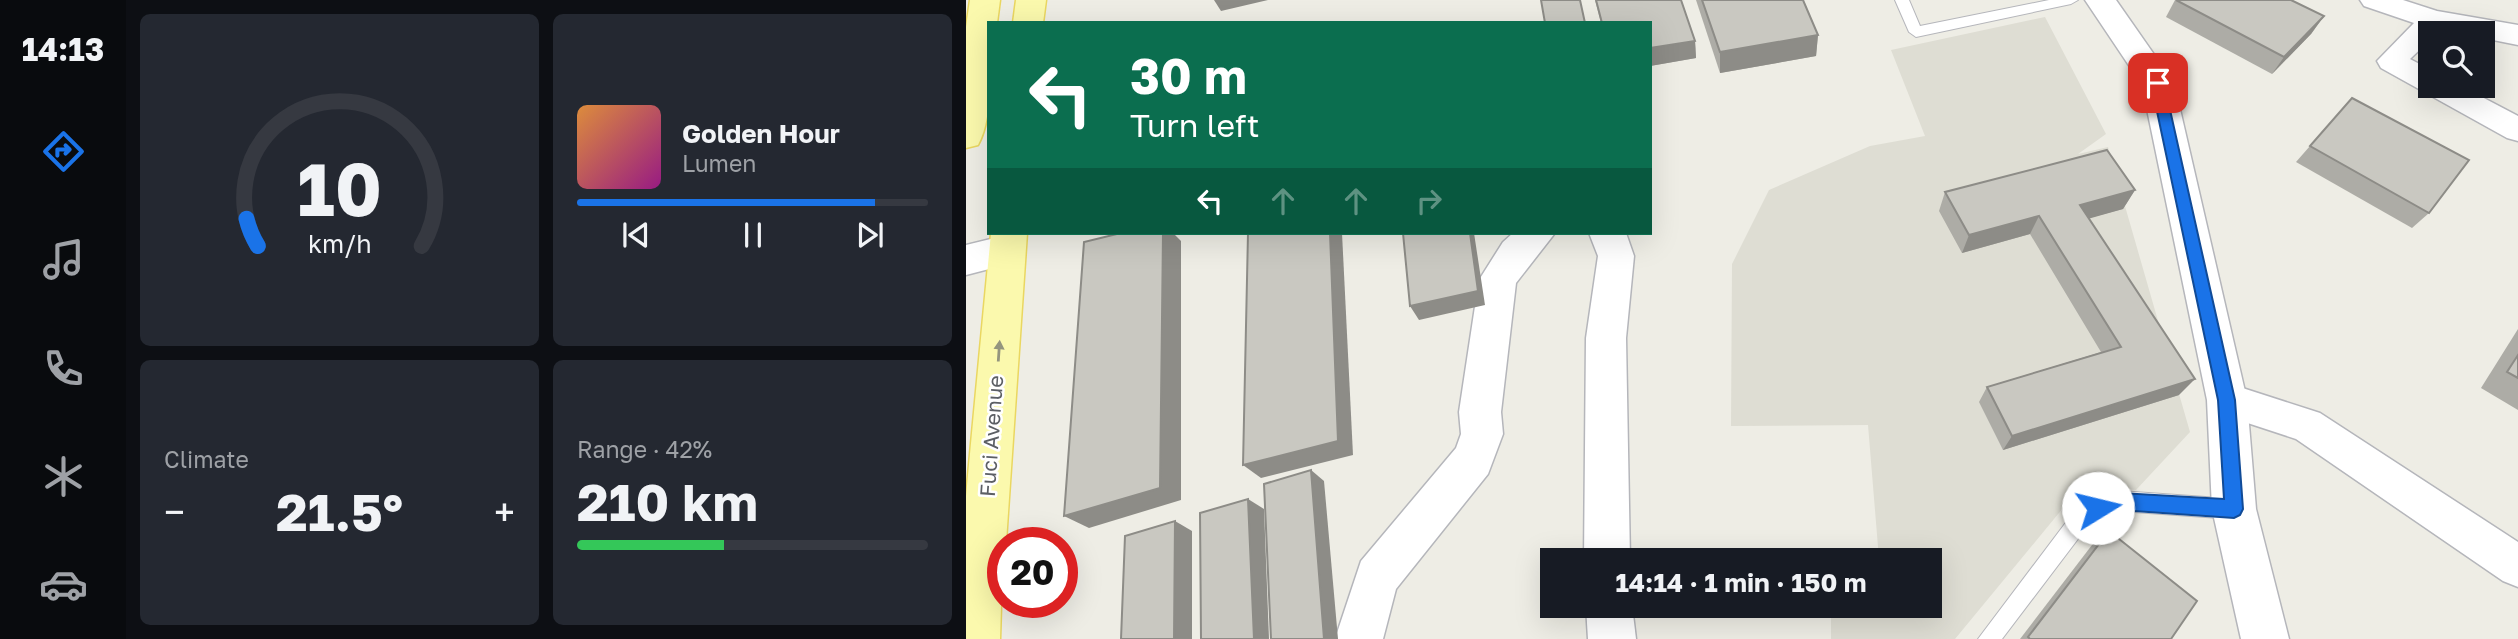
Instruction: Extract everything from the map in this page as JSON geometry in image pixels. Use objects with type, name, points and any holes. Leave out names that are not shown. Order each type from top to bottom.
[{"type":"main road","points":[[966,136],[985,0]]},
{"type":"main road","points":[[1028,21],[1031,0]]},
{"type":"main road","name":"Fuci Avenue","points":[[976,639],[1008,241]]},
{"type":"street","points":[[2100,0],[2158,83],[2227,400],[2234,509],[2265,639]]},
{"type":"street","points":[[2374,0],[2434,20],[2518,34]]},
{"type":"street","points":[[2418,35],[2391,61],[2418,76]]},
{"type":"street","points":[[2459,98],[2518,130]]},
{"type":"street","points":[[1359,639],[1377,577],[1473,460],[1482,435],[1480,412],[1497,280],[1516,253],[1535,235]]},
{"type":"street","points":[[1607,548],[1606,338],[1616,256],[1609,235]]},
{"type":"street","points":[[966,260],[1008,241]]},
{"type":"street","points":[[2227,400],[2307,425],[2518,566]]},
{"type":"street","points":[[1610,618],[1612,639]]},
{"type":"lane","points":[[1902,0],[1916,32],[2071,0]]},
{"type":"lane","points":[[1989,639],[2077,524],[2098,508],[2120,501],[2234,509]]},
{"type":"shaded area","points":[[2045,17],[2106,134],[2078,154],[2108,147],[2190,432],[2136,490],[2082,485],[1955,639],[1831,639],[1831,618],[1942,618],[1942,548],[1878,548],[1868,425],[1731,426],[1732,264],[1769,190],[1870,146],[1925,136],[1891,50]]},
{"type":"building","points":[[1541,0],[1580,0],[1585,21],[1545,21]]},
{"type":"building","points":[[1596,0],[1681,0],[1695,41],[1652,48],[1652,21],[1601,21]]},
{"type":"building","points":[[1702,0],[1803,0],[1818,35],[1720,52]]},
{"type":"building","points":[[2176,0],[2291,0],[2324,16],[2284,57]]},
{"type":"building","points":[[2352,98],[2469,160],[2429,213],[2310,146]]},
{"type":"building","points":[[2107,150],[2135,190],[2080,205],[2195,379],[2012,436],[1987,387],[2121,347],[2039,216],[1969,235],[1945,192]]},
{"type":"building","points":[[1113,235],[1163,235],[1160,488],[1064,516],[1084,242]]},
{"type":"building","points":[[1248,235],[1330,235],[1338,441],[1243,465]]},
{"type":"building","points":[[1403,235],[1470,235],[1478,291],[1410,306]]},
{"type":"building","points":[[2518,355],[2518,378],[2507,372]]},
{"type":"building","points":[[1311,470],[1324,639],[1271,639],[1264,484]]},
{"type":"building","points":[[1248,499],[1254,639],[1201,639],[1200,513]]},
{"type":"building","points":[[1175,521],[1174,639],[1121,639],[1125,536]]},
{"type":"building","points":[[2109,531],[2197,601],[2171,639],[2030,639],[2028,637]]},
{"type":"route","points":[[2098,508],[2120,501],[2234,509],[2227,400],[2158,83]]}]
